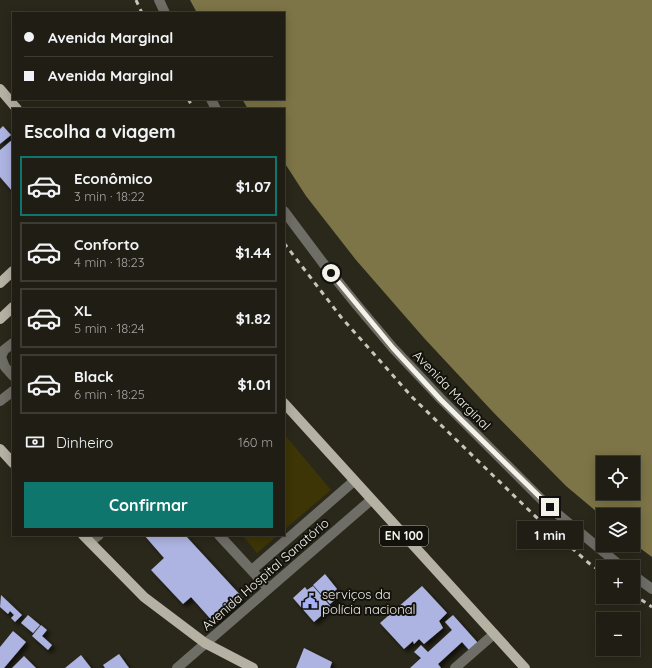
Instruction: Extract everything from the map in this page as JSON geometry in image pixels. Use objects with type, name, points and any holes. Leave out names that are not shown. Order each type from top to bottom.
[{"type":"main road","points":[[0,89],[16,108]]},
{"type":"main road","points":[[0,283],[12,272]]},
{"type":"main road","points":[[0,319],[12,308]]},
{"type":"main road","name":"EN 100","points":[[285,404],[525,668]]},
{"type":"main road","points":[[0,449],[12,462]]},
{"type":"main road","points":[[87,539],[144,597],[205,643],[253,668]]},
{"type":"street","points":[[159,0],[165,12]]},
{"type":"street","name":"Avenida Marginal","points":[[285,212],[361,310],[393,348],[441,400],[550,507],[614,560]]},
{"type":"street","points":[[12,344],[4,350],[1,357],[5,367],[12,375]]},
{"type":"street","points":[[0,401],[12,392]]},
{"type":"street","points":[[252,570],[354,481]]},
{"type":"street","name":"Avenida Hospital Sanatório","points":[[177,668],[371,500]]},
{"type":"street","points":[[220,536],[268,588]]},
{"type":"street","points":[[640,580],[652,589]]},
{"type":"street","points":[[455,668],[494,634]]},
{"type":"shaded area","points":[[190,0],[652,0],[652,557],[640,548],[640,508],[596,508],[596,511],[566,486],[493,412],[424,338],[356,260],[306,196],[285,164],[285,108],[247,108],[243,100],[285,100],[285,12],[196,12]]},
{"type":"shaded area","points":[[285,435],[331,490],[285,529]]},
{"type":"shaded area","points":[[243,536],[277,536],[257,553]]},
{"type":"building","points":[[3,126],[11,135],[0,144],[0,129]]},
{"type":"building","points":[[12,140],[12,191],[0,177],[0,150]]},
{"type":"building","points":[[145,536],[186,536],[243,598],[215,624],[191,597],[183,604],[151,570],[164,558]]},
{"type":"building","points":[[325,574],[337,589],[335,591],[339,596],[330,604],[313,585]]},
{"type":"building","points":[[313,586],[331,607],[314,622],[293,598],[305,587],[307,590]]},
{"type":"building","points":[[422,586],[447,613],[439,621],[443,628],[424,644],[419,639],[414,644],[413,641],[404,649],[380,623]]},
{"type":"building","points":[[1,595],[22,615],[15,622],[11,618],[14,615],[10,611],[8,614],[0,607]]},
{"type":"building","points":[[28,615],[40,625],[33,633],[21,623]]},
{"type":"building","points":[[453,615],[478,643],[469,650],[462,642],[438,664],[441,668],[410,668],[421,658],[414,652],[421,645],[428,652],[452,630],[445,622]]},
{"type":"building","points":[[41,625],[47,630],[42,636],[52,645],[48,650],[32,636]]},
{"type":"building","points":[[13,631],[26,642],[4,668],[0,668],[0,647]]},
{"type":"building","points":[[304,648],[332,662],[330,668],[296,668]]},
{"type":"building","points":[[119,654],[129,668],[105,668],[103,665]]},
{"type":"building","points":[[81,655],[91,668],[65,668]]},
{"type":"building","points":[[24,656],[36,668],[12,668]]},
{"type":"railway","points":[[136,0],[142,12]]},
{"type":"railway","points":[[189,100],[193,108]]},
{"type":"railway","points":[[285,244],[341,317],[413,398],[535,516],[596,568]]},
{"type":"railway","points":[[640,599],[652,607]]},
{"type":"place","name":"serviços da polícia nacional","points":[[310,601]]},
{"type":"route","points":[[331,273],[393,348],[441,400],[550,507]]}]
